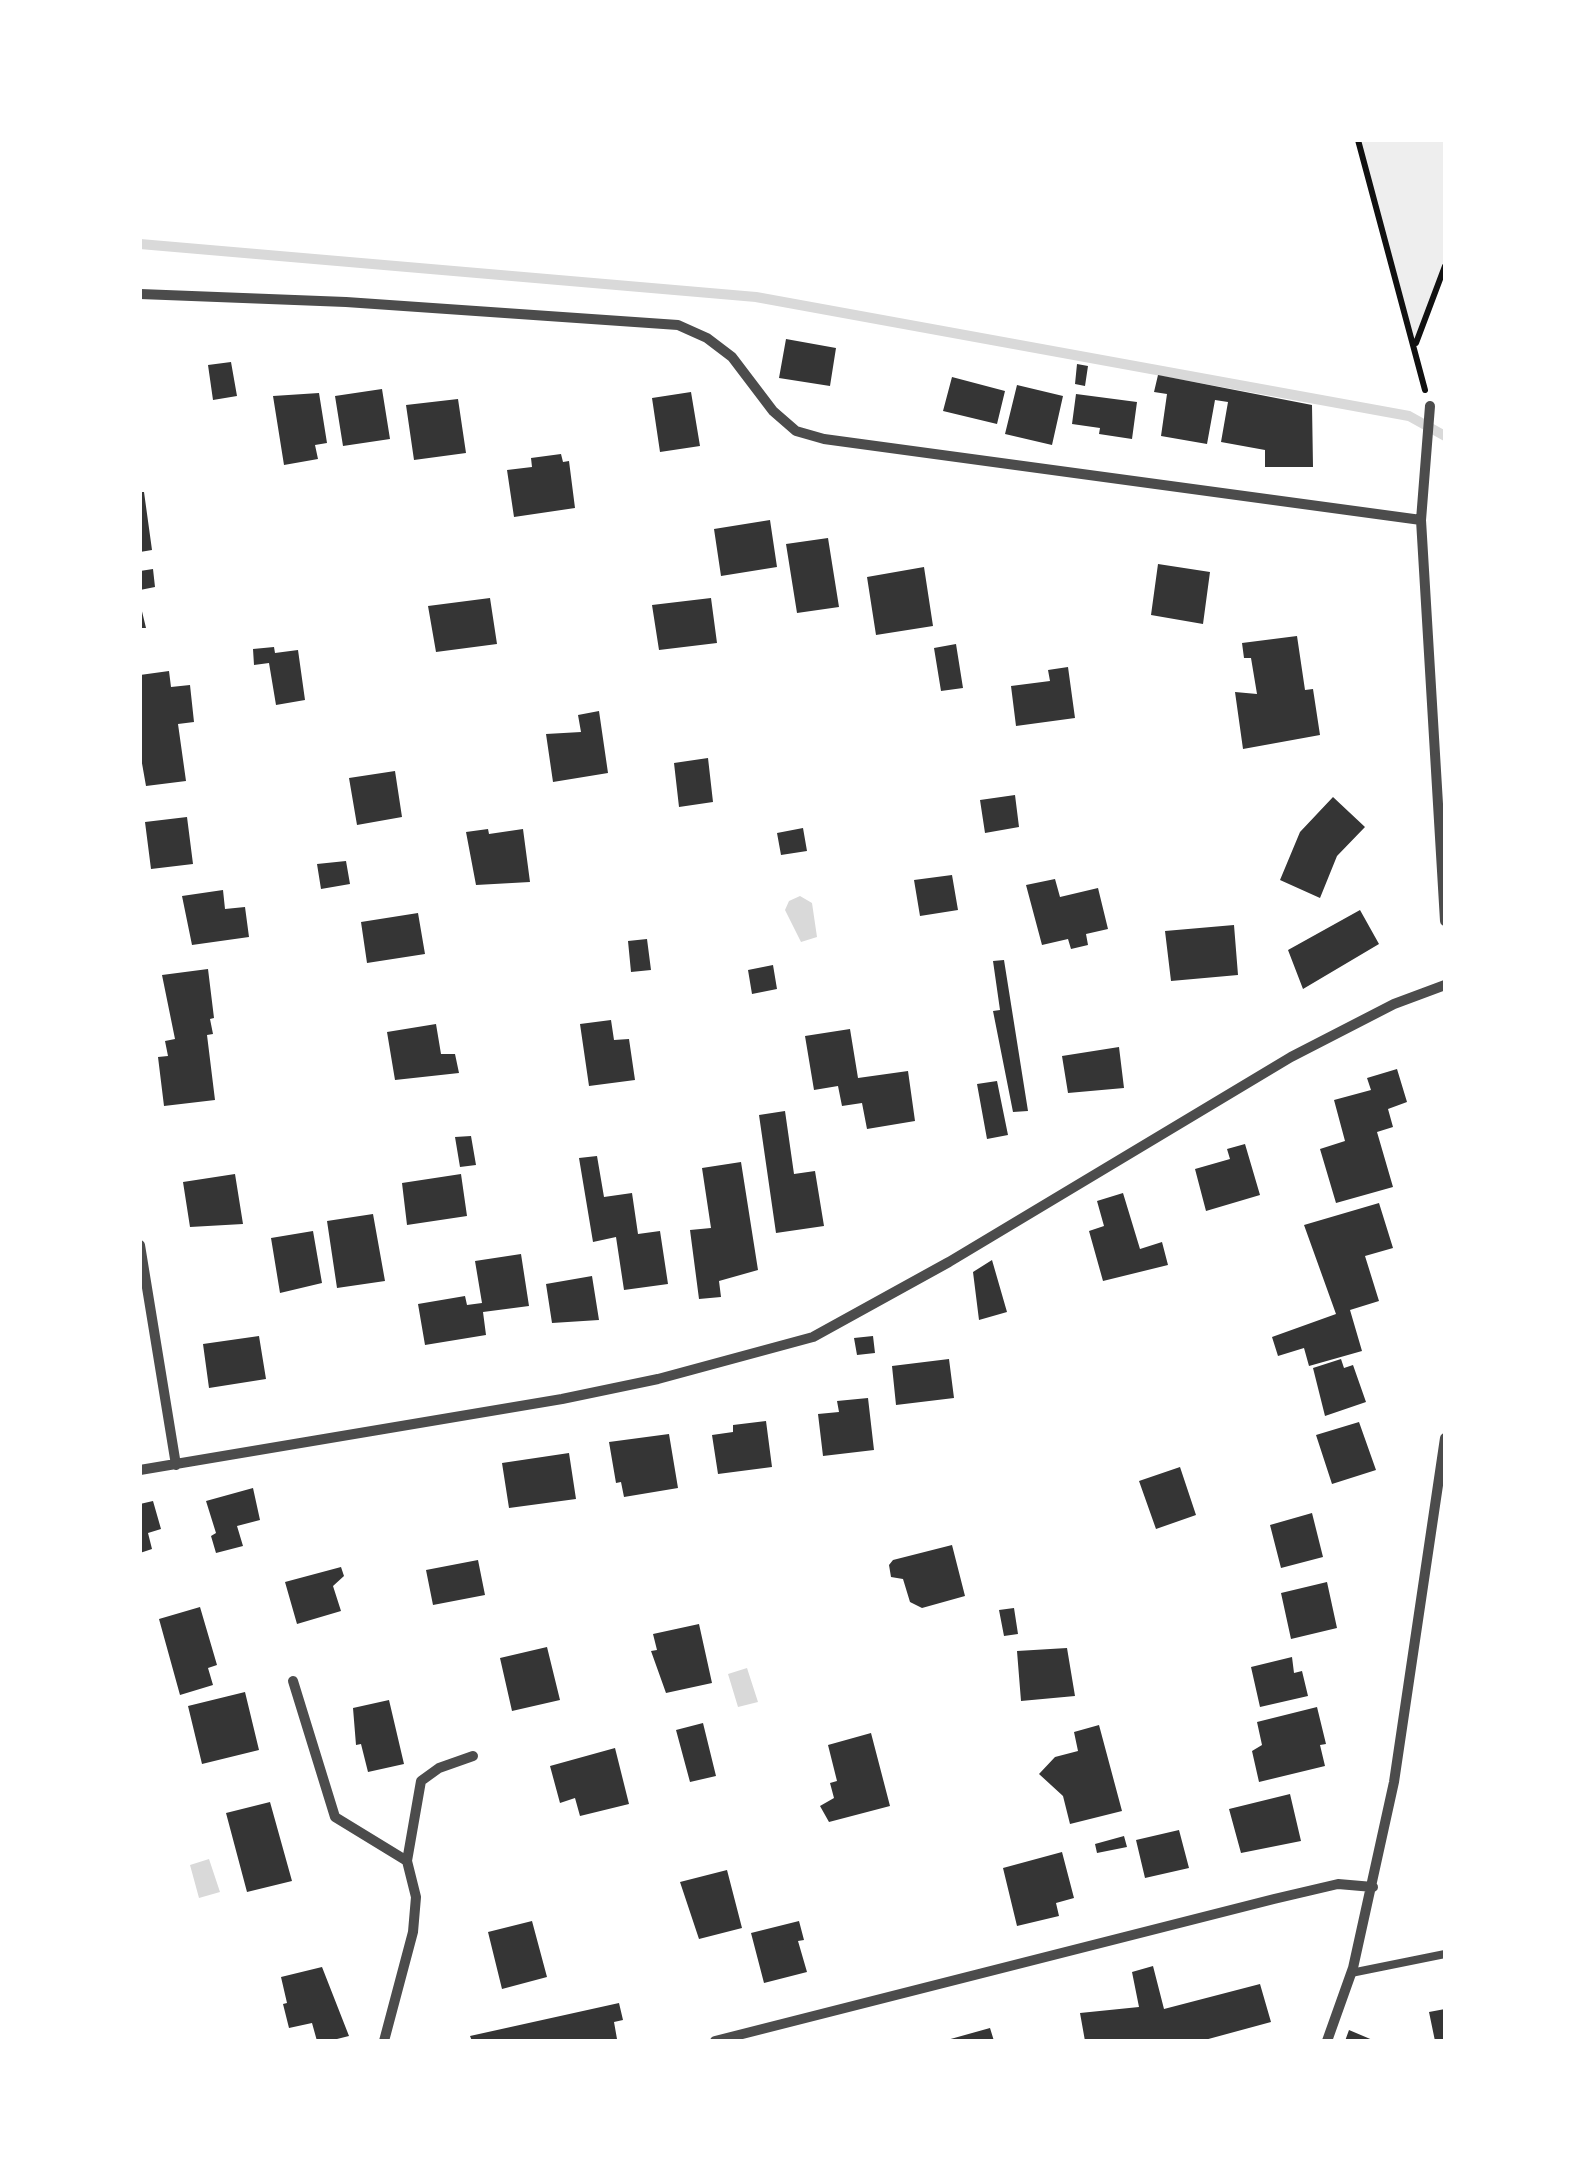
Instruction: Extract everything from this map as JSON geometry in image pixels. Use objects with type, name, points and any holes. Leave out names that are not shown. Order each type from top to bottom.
[{"type":"street","points":[[140,294],[346,302],[678,325],[707,338],[732,357],[774,411],[796,431],[824,439],[1421,520]]},
{"type":"street","points":[[1430,406],[1421,520],[1445,921]]},
{"type":"street","points":[[140,1470],[658,1380],[814,1337],[949,1262],[1291,1057],[1394,1004],[1445,985]]},
{"type":"street","points":[[140,1245],[176,1465]]},
{"type":"street","points":[[1326,2041],[1351,1974],[1394,1782],[1445,1438]]},
{"type":"street","points":[[294,1681],[335,1816],[407,1861]]},
{"type":"street","points":[[384,2041],[413,1932],[416,1897],[407,1861],[421,1782],[439,1768],[473,1756]]},
{"type":"street","points":[[715,2041],[1290,1895],[1338,1884],[1373,1887]]},
{"type":"lane","points":[[1351,1974],[1445,1954]]},
{"type":"path","points":[[1358,140],[1430,406]]},
{"type":"path","points":[[1416,344],[1445,266]]},
{"type":"shaded area","points":[[1360,140],[1445,140],[1445,266],[1416,345]]},
{"type":"shaded area","points":[[800,896],[812,903],[817,937],[801,942],[785,910],[789,901]]},
{"type":"shaded area","points":[[747,1668],[758,1702],[738,1707],[728,1674]]},
{"type":"shaded area","points":[[209,1859],[220,1892],[199,1898],[190,1865]]},
{"type":"building","points":[[786,339],[836,348],[830,386],[779,378]]},
{"type":"building","points":[[231,362],[237,396],[213,400],[208,365]]},
{"type":"building","points":[[1077,364],[1088,366],[1085,386],[1075,384]]},
{"type":"building","points":[[1158,375],[1312,405],[1313,467],[1265,467],[1265,450],[1221,442],[1228,402],[1215,400],[1207,444],[1161,436],[1167,394],[1154,392]]},
{"type":"building","points":[[952,377],[1005,391],[997,424],[943,411]]},
{"type":"building","points":[[1017,385],[1063,396],[1052,445],[1005,434]]},
{"type":"building","points":[[382,389],[390,439],[343,446],[335,396]]},
{"type":"building","points":[[691,392],[700,446],[660,452],[652,398]]},
{"type":"building","points":[[319,393],[327,443],[315,445],[318,459],[284,465],[273,396]]},
{"type":"building","points":[[1076,394],[1137,402],[1132,439],[1099,434],[1100,428],[1072,424]]},
{"type":"building","points":[[458,399],[466,453],[414,460],[406,405]]},
{"type":"building","points":[[561,454],[563,462],[569,461],[575,508],[514,517],[507,470],[532,467],[531,458]]},
{"type":"building","points":[[140,492],[144,492],[152,550],[140,552]]},
{"type":"building","points":[[770,520],[777,567],[721,576],[714,529]]},
{"type":"building","points":[[828,538],[839,607],[797,613],[786,544]]},
{"type":"building","points":[[1158,564],[1210,572],[1203,624],[1151,615]]},
{"type":"building","points":[[924,567],[933,626],[876,635],[867,577]]},
{"type":"building","points":[[153,569],[155,587],[140,590],[140,571]]},
{"type":"building","points":[[490,598],[497,644],[436,652],[428,606]]},
{"type":"building","points":[[711,598],[717,643],[659,650],[652,605]]},
{"type":"building","points":[[140,603],[146,628],[140,628]]},
{"type":"building","points":[[1297,636],[1305,690],[1313,689],[1320,735],[1243,749],[1235,692],[1257,694],[1251,658],[1244,658],[1242,643]]},
{"type":"building","points":[[956,644],[963,688],[941,691],[934,648]]},
{"type":"building","points":[[274,647],[275,653],[298,650],[305,700],[276,705],[269,663],[254,665],[253,649]]},
{"type":"building","points":[[1068,667],[1075,718],[1016,726],[1011,686],[1050,681],[1048,670]]},
{"type":"building","points":[[169,671],[171,687],[190,685],[194,722],[178,724],[186,781],[146,786],[140,752],[140,675]]},
{"type":"building","points":[[599,711],[608,773],[553,782],[546,734],[581,732],[578,715]]},
{"type":"building","points":[[708,758],[713,802],[679,807],[674,763]]},
{"type":"building","points":[[395,771],[402,817],[357,825],[349,778]]},
{"type":"building","points":[[1015,795],[1019,827],[985,833],[980,800]]},
{"type":"building","points":[[1333,797],[1365,827],[1337,856],[1320,898],[1280,880],[1300,832]]},
{"type":"building","points":[[187,817],[193,864],[151,869],[145,822]]},
{"type":"building","points":[[803,828],[807,851],[781,855],[777,833]]},
{"type":"building","points":[[488,829],[489,834],[523,829],[530,882],[476,885],[466,832]]},
{"type":"building","points":[[346,861],[350,884],[321,889],[317,864]]},
{"type":"building","points":[[952,875],[958,910],[920,916],[914,880]]},
{"type":"building","points":[[1055,879],[1060,897],[1098,888],[1108,929],[1086,934],[1088,945],[1071,949],[1068,939],[1042,945],[1026,885]]},
{"type":"building","points":[[223,890],[225,909],[245,907],[249,937],[192,945],[182,896]]},
{"type":"building","points":[[1360,910],[1379,944],[1303,989],[1288,950]]},
{"type":"building","points":[[418,913],[425,954],[367,963],[361,922]]},
{"type":"building","points":[[1234,925],[1238,975],[1171,981],[1165,931]]},
{"type":"building","points":[[647,939],[651,970],[631,972],[628,941]]},
{"type":"building","points":[[1004,960],[1028,1111],[1013,1112],[993,1011],[1000,1010],[993,961]]},
{"type":"building","points":[[773,965],[777,989],[752,994],[748,970]]},
{"type":"building","points":[[208,969],[214,1018],[210,1019],[213,1034],[207,1035],[215,1100],[164,1106],[158,1057],[168,1056],[165,1041],[175,1039],[162,975]]},
{"type":"building","points":[[611,1020],[614,1040],[629,1039],[635,1080],[589,1086],[580,1024]]},
{"type":"building","points":[[436,1024],[441,1054],[455,1054],[459,1073],[395,1080],[387,1032]]},
{"type":"building","points":[[850,1029],[858,1078],[908,1071],[915,1121],[867,1129],[862,1103],[842,1106],[838,1086],[814,1090],[805,1036]]},
{"type":"building","points":[[1119,1047],[1124,1088],[1068,1093],[1062,1056]]},
{"type":"building","points":[[1397,1069],[1407,1102],[1388,1109],[1393,1127],[1377,1132],[1393,1187],[1336,1203],[1320,1149],[1345,1141],[1334,1100],[1371,1090],[1367,1078]]},
{"type":"building","points":[[997,1081],[1008,1135],[987,1139],[977,1084]]},
{"type":"building","points":[[785,1111],[794,1174],[815,1171],[824,1226],[776,1233],[759,1115]]},
{"type":"building","points":[[471,1136],[476,1165],[460,1167],[455,1137]]},
{"type":"building","points":[[1245,1144],[1260,1195],[1206,1211],[1195,1169],[1230,1159],[1227,1149]]},
{"type":"building","points":[[597,1156],[604,1197],[632,1193],[638,1234],[660,1231],[668,1284],[624,1290],[616,1237],[593,1242],[579,1158]]},
{"type":"building","points":[[741,1162],[758,1270],[719,1281],[721,1297],[699,1299],[690,1230],[711,1228],[702,1168]]},
{"type":"building","points":[[235,1174],[243,1224],[190,1227],[183,1182]]},
{"type":"building","points":[[461,1174],[467,1216],[407,1225],[402,1183]]},
{"type":"building","points":[[1123,1193],[1140,1249],[1162,1242],[1168,1265],[1103,1281],[1089,1231],[1104,1226],[1097,1201]]},
{"type":"building","points":[[1379,1203],[1393,1248],[1365,1256],[1379,1301],[1350,1310],[1362,1351],[1309,1366],[1304,1348],[1278,1356],[1272,1337],[1336,1314],[1304,1225]]},
{"type":"building","points":[[373,1214],[385,1281],[337,1288],[327,1221]]},
{"type":"building","points":[[313,1231],[322,1283],[280,1293],[271,1238]]},
{"type":"building","points":[[521,1254],[529,1306],[483,1312],[486,1335],[425,1345],[418,1304],[465,1296],[467,1305],[482,1303],[475,1261]]},
{"type":"building","points":[[992,1260],[1007,1312],[979,1320],[973,1272]]},
{"type":"building","points":[[592,1276],[599,1320],[552,1323],[546,1284]]},
{"type":"building","points":[[259,1336],[266,1379],[209,1388],[203,1344]]},
{"type":"building","points":[[873,1336],[875,1353],[857,1355],[854,1338]]},
{"type":"building","points":[[949,1359],[954,1398],[896,1405],[892,1366]]},
{"type":"building","points":[[1341,1359],[1344,1368],[1353,1365],[1366,1402],[1325,1416],[1313,1368]]},
{"type":"building","points":[[868,1398],[874,1450],[823,1456],[818,1414],[839,1412],[837,1401]]},
{"type":"building","points":[[766,1421],[772,1467],[718,1474],[712,1435],[733,1432],[733,1425]]},
{"type":"building","points":[[1359,1422],[1376,1470],[1332,1484],[1316,1435]]},
{"type":"building","points":[[669,1434],[678,1488],[624,1497],[621,1482],[616,1483],[609,1442]]},
{"type":"building","points":[[569,1453],[576,1499],[509,1508],[502,1463]]},
{"type":"building","points":[[1180,1467],[1196,1515],[1156,1529],[1139,1481]]},
{"type":"building","points":[[253,1488],[260,1520],[237,1526],[243,1546],[216,1553],[211,1536],[216,1533],[206,1501]]},
{"type":"building","points":[[153,1501],[161,1529],[148,1533],[152,1549],[140,1553],[140,1504]]},
{"type":"building","points":[[1312,1513],[1323,1557],[1281,1568],[1270,1525]]},
{"type":"building","points":[[952,1545],[965,1596],[922,1608],[910,1602],[903,1579],[891,1577],[889,1565],[893,1560]]},
{"type":"building","points":[[478,1560],[485,1595],[433,1605],[426,1570]]},
{"type":"building","points":[[341,1567],[344,1576],[333,1586],[341,1611],[297,1624],[285,1582]]},
{"type":"building","points":[[1327,1582],[1337,1628],[1291,1639],[1281,1593]]},
{"type":"building","points":[[200,1607],[217,1665],[208,1668],[213,1685],[180,1695],[159,1619]]},
{"type":"building","points":[[1014,1608],[1018,1634],[1004,1636],[999,1610]]},
{"type":"building","points":[[699,1624],[712,1683],[666,1693],[651,1651],[657,1650],[653,1634]]},
{"type":"building","points":[[547,1647],[560,1700],[512,1711],[500,1658]]},
{"type":"building","points":[[1067,1648],[1075,1696],[1021,1701],[1017,1651]]},
{"type":"building","points":[[1292,1657],[1294,1673],[1302,1671],[1308,1696],[1260,1707],[1251,1667]]},
{"type":"building","points":[[245,1692],[259,1750],[202,1764],[188,1706]]},
{"type":"building","points":[[389,1700],[404,1764],[368,1772],[361,1744],[356,1745],[353,1708]]},
{"type":"building","points":[[1317,1707],[1326,1744],[1320,1745],[1325,1766],[1259,1782],[1252,1751],[1262,1745],[1257,1722]]},
{"type":"building","points":[[703,1723],[716,1776],[690,1782],[676,1730]]},
{"type":"building","points":[[1099,1725],[1122,1811],[1070,1824],[1063,1796],[1039,1774],[1055,1757],[1078,1751],[1074,1732]]},
{"type":"building","points":[[871,1733],[890,1806],[829,1822],[820,1806],[834,1798],[830,1783],[837,1781],[828,1745]]},
{"type":"building","points":[[615,1748],[629,1804],[580,1816],[575,1798],[560,1803],[550,1766]]},
{"type":"building","points":[[1290,1794],[1301,1841],[1241,1853],[1229,1809]]},
{"type":"building","points":[[270,1802],[292,1881],[247,1892],[226,1813]]},
{"type":"building","points":[[1179,1830],[1189,1868],[1145,1878],[1136,1840]]},
{"type":"building","points":[[1124,1836],[1127,1847],[1097,1853],[1095,1844]]},
{"type":"building","points":[[1062,1852],[1074,1898],[1056,1903],[1059,1916],[1017,1926],[1003,1868]]},
{"type":"building","points":[[727,1870],[742,1928],[699,1939],[680,1882]]},
{"type":"building","points":[[532,1921],[547,1977],[502,1989],[488,1932]]},
{"type":"building","points":[[799,1921],[804,1940],[798,1941],[807,1972],[764,1983],[751,1933]]},
{"type":"building","points":[[1153,1966],[1164,2009],[1260,1984],[1271,2022],[1201,2041],[1085,2041],[1080,2013],[1139,2007],[1132,1972]]},
{"type":"building","points":[[322,1967],[349,2036],[329,2041],[317,2041],[312,2023],[289,2028],[283,2004],[287,2003],[281,1977]]},
{"type":"building","points":[[619,2003],[623,2020],[614,2022],[617,2039],[472,2041],[470,2036]]},
{"type":"building","points":[[1445,2009],[1445,2041],[1435,2041],[1429,2012]]},
{"type":"building","points":[[990,2028],[994,2041],[947,2040]]},
{"type":"building","points":[[1349,2030],[1375,2041],[1345,2041]]},
{"type":"waterway","points":[[140,244],[756,297],[1409,416],[1445,436]]}]
